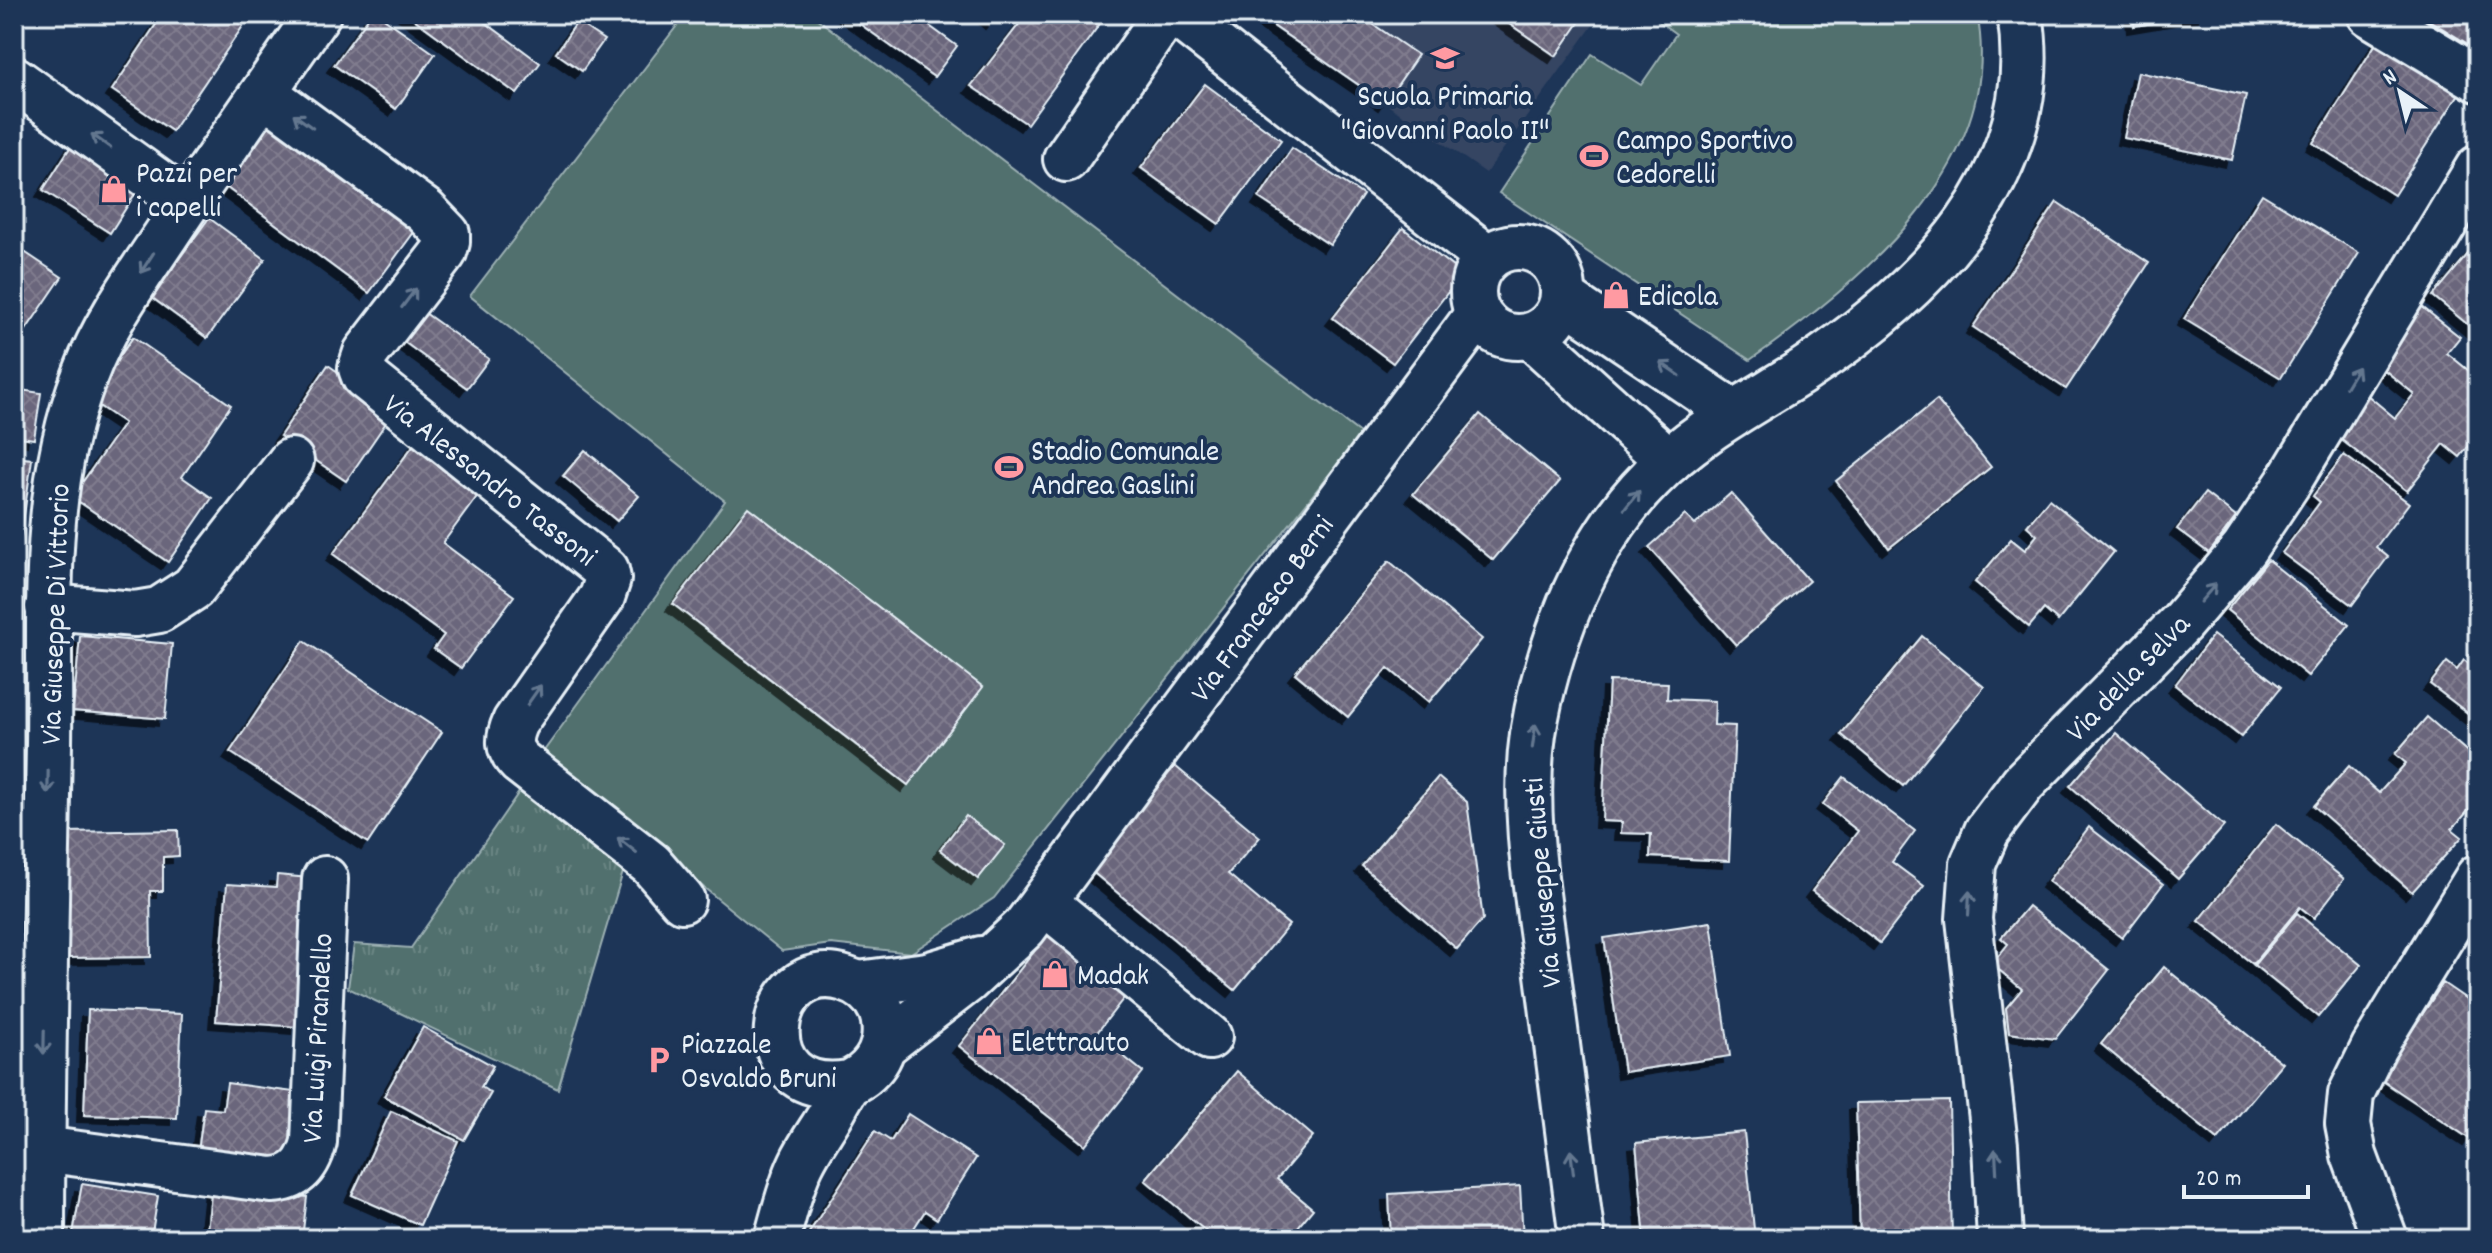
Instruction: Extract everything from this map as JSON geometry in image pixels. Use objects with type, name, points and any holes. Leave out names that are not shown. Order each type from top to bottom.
[{"type":"street","name":"Via Giuseppe Di Vittorio","points":[[42,1239],[32,723],[48,607],[52,522],[59,467],[70,418],[84,375],[112,319],[187,203],[318,14]]},
{"type":"street","points":[[1066,159],[1166,14]]},
{"type":"street","points":[[1176,14],[1488,258]]},
{"type":"street","name":"Via Giuseppe Giusti","points":[[1582,1239],[1530,808],[1533,735],[1552,653],[1589,564],[1610,527],[1650,478],[1734,413],[1843,344],[1910,289],[1936,262],[1978,208],[1995,180],[2019,103],[2023,50],[2020,14]]},
{"type":"street","points":[[2370,14],[2478,79]]},
{"type":"street","points":[[14,79],[187,203]]},
{"type":"street","name":"Via Alessandro Tassoni","points":[[264,93],[425,211],[447,234],[444,252],[366,353],[361,368],[369,382],[606,570],[608,579],[602,597],[510,733],[510,749],[520,762],[651,864],[682,900]]},
{"type":"street","name":"Via della Selva","points":[[2000,1239],[1995,1145],[1969,919],[1973,864],[1987,831],[2023,783],[2181,623],[2244,549],[2288,483],[2478,168]]},
{"type":"street","points":[[1502,249],[1533,249],[1547,256],[1557,268],[1563,283],[1563,298],[1553,321],[1531,336],[1516,337],[1501,334],[1488,326],[1478,314],[1473,300],[1473,284],[1478,270],[1488,258],[1502,249]]},
{"type":"street","points":[[1563,298],[1734,413]]},
{"type":"street","name":"Via Francesco Berni","points":[[777,1239],[801,1164],[849,1083],[865,1074],[877,1061],[884,1045],[1002,950],[1044,902],[1478,314]]},
{"type":"street","points":[[1531,336],[1669,461]]},
{"type":"street","points":[[48,607],[147,614],[170,605],[202,578],[291,461]]},
{"type":"street","points":[[2385,1239],[2354,1155],[2348,1124],[2351,1094],[2374,1047],[2478,877]]},
{"type":"street","name":"Via Luigi Pirandello","points":[[42,1149],[272,1180],[293,1176],[300,1171],[314,1142],[325,879]]},
{"type":"street","points":[[1044,902],[1209,1037]]},
{"type":"street","name":"Via Francesco Berni","points":[[801,1164],[798,1076],[785,1062],[777,1046],[775,1027],[780,1009],[789,994],[804,983],[822,977],[841,977],[858,984],[927,975],[965,965],[1002,950]]},
{"type":"street","points":[[858,984],[872,995],[881,1010],[885,1027],[884,1045]]},
{"type":"street","points":[[798,1076],[814,1084],[832,1086],[849,1083]]},
{"type":"shaded area","name":"Scuola Primaria \"Giovanni Paolo II\"","points":[[1256,14],[1601,14],[1486,173]]},
{"type":"green space","name":"Stadio Comunale Andrea Gaslini","points":[[686,14],[811,14],[1361,434],[994,898],[911,953],[831,944],[782,951],[541,755],[725,501],[470,296]]},
{"type":"green space","points":[[1655,14],[1977,14],[1980,69],[1970,121],[1947,170],[1916,215],[1878,256],[1836,295],[1750,360],[1499,193],[1592,54],[1641,85],[1676,34],[1653,17]]},
{"type":"green space","points":[[524,785],[626,862],[558,1089],[348,988],[354,944],[411,948]]},
{"type":"building","points":[[163,14],[225,14],[243,26],[172,131],[112,90]]},
{"type":"building","points":[[371,14],[378,14],[435,54],[396,109],[334,65]]},
{"type":"building","points":[[407,14],[474,14],[540,63],[517,94]]},
{"type":"building","points":[[846,14],[913,14],[957,46],[934,77]]},
{"type":"building","points":[[983,14],[999,14],[992,22]]},
{"type":"building","points":[[1027,14],[1107,14],[1027,124],[971,86]]},
{"type":"building","points":[[1256,14],[1358,14],[1418,55],[1385,103]]},
{"type":"building","points":[[1495,14],[1585,14],[1556,56]]},
{"type":"building","points":[[2133,14],[2206,14],[2134,26]]},
{"type":"building","points":[[2419,14],[2478,14],[2478,50]]},
{"type":"building","points":[[577,22],[604,40],[582,71],[556,53]]},
{"type":"building","points":[[2382,34],[2464,86],[2394,195],[2313,143]]},
{"type":"building","points":[[2138,72],[2246,95],[2232,160],[2124,138]]},
{"type":"building","points":[[1205,84],[1281,140],[1219,224],[1141,168]]},
{"type":"building","points":[[270,113],[420,224],[369,293],[219,182]]},
{"type":"building","points":[[73,143],[140,186],[110,233],[43,190]]},
{"type":"building","points":[[1292,148],[1363,195],[1330,245],[1259,198]]},
{"type":"building","points":[[2262,194],[2359,253],[2281,378],[2184,319]]},
{"type":"building","points":[[2057,202],[2149,263],[2066,389],[1973,327]]},
{"type":"building","points":[[209,218],[265,259],[207,338],[151,297]]},
{"type":"building","points":[[1403,228],[1462,274],[1393,363],[1333,318]]},
{"type":"building","points":[[2478,242],[2478,333],[2433,296]]},
{"type":"building","points":[[14,245],[62,277],[15,346],[14,346]]},
{"type":"building","points":[[2416,302],[2460,337],[2447,353],[2478,378],[2478,435],[2460,457],[2444,444],[2407,491],[2334,434],[2366,394],[2395,418],[2414,394],[2371,359]]},
{"type":"building","points":[[421,310],[489,359],[467,388],[400,339]]},
{"type":"building","points":[[133,337],[231,405],[182,477],[212,498],[168,562],[72,497],[124,423],[90,400]]},
{"type":"building","points":[[328,365],[394,411],[346,481],[280,436]]},
{"type":"building","points":[[14,389],[41,393],[34,439],[14,436]]},
{"type":"building","points":[[1937,400],[1991,467],[1889,548],[1836,481]]},
{"type":"building","points":[[1480,414],[1560,481],[1493,560],[1413,494]]},
{"type":"building","points":[[418,439],[484,487],[443,543],[514,596],[461,668],[434,649],[444,635],[333,554]]},
{"type":"building","points":[[585,450],[639,496],[617,521],[563,476]]},
{"type":"building","points":[[2344,455],[2409,503],[2376,547],[2388,557],[2352,605],[2282,553],[2320,502],[2313,496]]},
{"type":"building","points":[[14,457],[32,459],[15,579],[14,579]]},
{"type":"building","points":[[1731,493],[1809,581],[1736,645],[1649,547],[1685,515],[1695,525]]},
{"type":"building","points":[[2205,493],[2236,517],[2209,553],[2177,529]]},
{"type":"building","points":[[2049,499],[2114,552],[2058,621],[2044,609],[2029,627],[1975,582],[2011,539],[2025,550],[2037,535],[2027,526]]},
{"type":"building","points":[[748,507],[983,687],[908,785],[673,604]]},
{"type":"building","points":[[2268,560],[2349,625],[2308,676],[2227,610]]},
{"type":"building","points":[[1389,561],[1482,639],[1429,702],[1388,668],[1348,717],[1295,673]]},
{"type":"building","points":[[2213,635],[2281,687],[2241,737],[2175,685]]},
{"type":"building","points":[[80,636],[172,644],[165,719],[73,711]]},
{"type":"building","points":[[1922,636],[1984,687],[1903,786],[1841,734]]},
{"type":"building","points":[[304,641],[442,732],[368,843],[230,752]]},
{"type":"building","points":[[2464,660],[2473,667],[2478,660],[2478,721],[2430,684],[2447,662],[2457,670]]},
{"type":"building","points":[[1609,681],[1668,683],[1667,699],[1715,701],[1714,725],[1735,726],[1729,861],[1650,857],[1651,834],[1621,833],[1622,822],[1602,821]]},
{"type":"building","points":[[2427,717],[2478,761],[2478,800],[2452,829],[2462,837],[2412,892],[2314,806],[2349,766],[2379,793],[2406,763],[2395,754]]},
{"type":"building","points":[[2116,733],[2224,826],[2178,879],[2070,786]]},
{"type":"building","points":[[1175,766],[1260,837],[1228,874],[1289,925],[1235,990],[1089,869]]},
{"type":"building","points":[[1438,777],[1467,802],[1483,919],[1457,949],[1362,866]]},
{"type":"building","points":[[1844,777],[1915,831],[1892,862],[1924,886],[1880,943],[1812,891],[1858,831],[1823,804]]},
{"type":"building","points":[[966,816],[1005,845],[978,879],[940,850]]},
{"type":"building","points":[[2276,824],[2344,879],[2314,918],[2300,907],[2253,964],[2199,921]]},
{"type":"building","points":[[2089,827],[2163,884],[2122,938],[2048,881]]},
{"type":"building","points":[[14,829],[23,831],[14,874]]},
{"type":"building","points":[[178,830],[179,856],[163,857],[163,891],[150,891],[151,957],[67,958],[65,832]]},
{"type":"building","points":[[277,875],[309,878],[298,1027],[216,1021],[227,884],[276,887]]},
{"type":"building","points":[[2028,906],[2109,970],[2055,1039],[2009,1033],[2006,1008],[2022,989],[1992,964],[2008,944],[2001,938]]},
{"type":"building","points":[[2297,913],[2361,965],[2318,1017],[2254,965]]},
{"type":"building","points":[[1711,922],[1730,1056],[1624,1072],[1604,938]]},
{"type":"building","points":[[1053,928],[1130,990],[1096,1034],[1143,1072],[1085,1145],[959,1046]]},
{"type":"building","points":[[2164,967],[2282,1063],[2218,1140],[2101,1044]]},
{"type":"building","points":[[2443,983],[2478,1007],[2478,1127],[2470,1139],[2380,1079]]},
{"type":"building","points":[[88,1010],[182,1014],[177,1118],[84,1115]]},
{"type":"building","points":[[423,1027],[493,1066],[481,1087],[491,1093],[464,1140],[384,1096]]},
{"type":"building","points":[[1237,1071],[1313,1136],[1277,1179],[1313,1209],[1288,1239],[1215,1239],[1145,1180]]},
{"type":"building","points":[[227,1083],[309,1094],[299,1166],[198,1152],[204,1108],[223,1110]]},
{"type":"building","points":[[1949,1101],[1952,1239],[1860,1239],[1856,1103]]},
{"type":"building","points":[[391,1111],[458,1141],[420,1225],[352,1195]]},
{"type":"building","points":[[908,1114],[976,1158],[937,1219],[925,1211],[907,1239],[812,1239],[807,1236],[875,1131],[891,1141]]},
{"type":"building","points":[[1744,1132],[1755,1239],[1645,1239],[1636,1143]]},
{"type":"building","points":[[82,1184],[158,1196],[151,1239],[72,1239]]},
{"type":"building","points":[[212,1186],[307,1197],[302,1239],[206,1239]]},
{"type":"building","points":[[1520,1186],[1523,1239],[1391,1239],[1389,1194]]},
{"type":"building","points":[[337,1227],[367,1239],[332,1239]]},
{"type":"place","name":"Scuola Primaria \"Giovanni Paolo II\"","points":[[1445,58]]},
{"type":"place","name":"Campo Sportivo Cedorelli","points":[[1594,156]]},
{"type":"place","name":"Pazzi per i capelli","points":[[114,189]]},
{"type":"place","name":"Edicola","points":[[1616,295]]},
{"type":"place","name":"Stadio Comunale Andrea Gaslini","points":[[1009,467]]},
{"type":"place","name":"Madak","points":[[1055,974]]},
{"type":"place","name":"Elettrauto","points":[[989,1041]]},
{"type":"place","name":"Piazzale Osvaldo Bruni","points":[[659,1060]]}]
